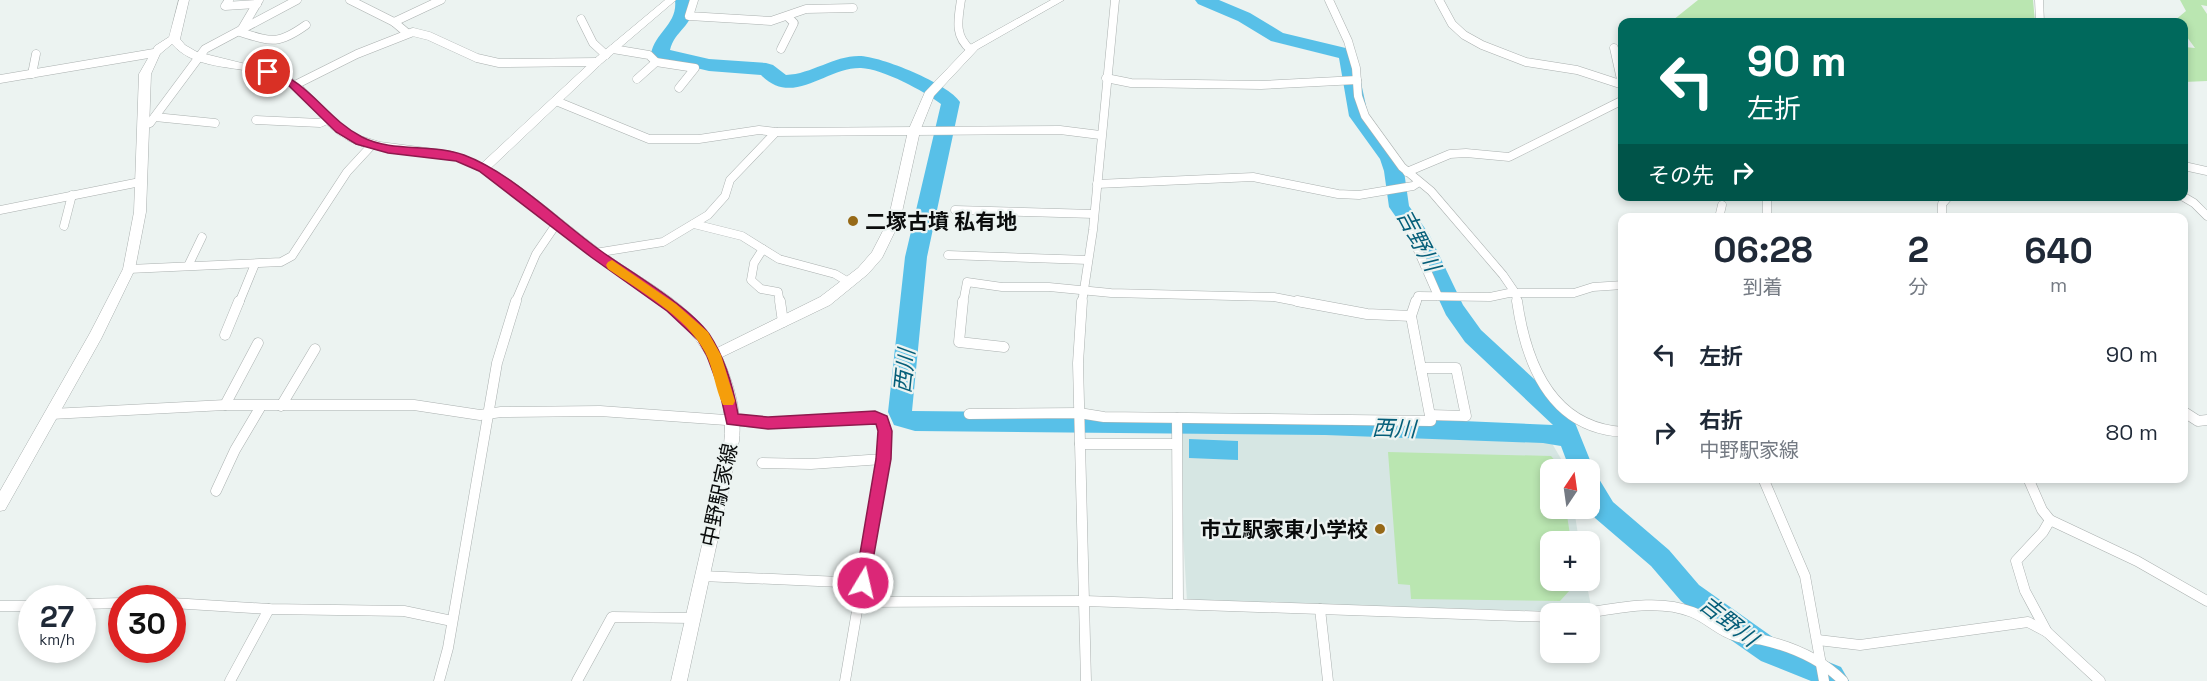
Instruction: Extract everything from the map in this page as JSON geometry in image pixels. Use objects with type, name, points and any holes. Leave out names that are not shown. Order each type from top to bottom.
[{"type":"main road","points":[[184,0],[174,39],[177,45],[200,57],[279,75],[295,85]]},
{"type":"main road","points":[[484,168],[556,100],[671,0]]},
{"type":"main road","points":[[714,355],[783,322],[850,284],[877,255],[894,221],[914,131],[929,94],[971,50],[1005,28],[1059,0]]},
{"type":"main road","points":[[0,505],[96,335],[129,268],[137,236],[145,74],[154,53],[163,42],[174,39]]},
{"type":"main road","name":"中野駅家線","points":[[295,85],[349,136],[372,145],[458,157],[484,168],[595,253],[671,307],[703,336],[714,355],[726,388],[733,432],[678,681]]},
{"type":"street","points":[[229,0],[225,6],[258,2]]},
{"type":"street","points":[[142,126],[150,123],[205,49],[297,0]]},
{"type":"street","points":[[351,0],[394,22],[407,33]]},
{"type":"street","points":[[394,22],[441,0]]},
{"type":"street","points":[[694,0],[688,16],[771,21],[806,9],[853,8]]},
{"type":"street","points":[[961,0],[958,38],[971,50]]},
{"type":"street","points":[[1086,681],[1078,363],[1083,290],[1094,213],[1114,0]]},
{"type":"street","points":[[1329,0],[1348,41],[1354,80],[1365,116],[1407,172],[1431,191],[1503,275],[1516,294],[1521,330],[1541,381],[1551,398],[1582,423],[1605,431],[1618,432]]},
{"type":"street","points":[[1439,0],[1452,24],[1464,35],[1482,45],[1526,62],[1576,70],[1618,83]]},
{"type":"street","points":[[2039,0],[2040,18]]},
{"type":"street","points":[[240,32],[258,2]]},
{"type":"street","points":[[781,49],[794,23],[788,17]]},
{"type":"street","points":[[581,19],[593,43],[605,56]]},
{"type":"street","points":[[240,32],[263,39],[286,39],[306,25]]},
{"type":"street","points":[[295,85],[337,63],[407,33],[429,36],[477,58],[499,63],[649,55],[656,62],[695,68],[679,88]]},
{"type":"street","points":[[1614,48],[1614,57],[1618,61]]},
{"type":"street","points":[[0,79],[154,53]]},
{"type":"street","points":[[32,74],[36,54]]},
{"type":"street","points":[[637,79],[656,62]]},
{"type":"street","points":[[1106,78],[1131,83],[1261,85],[1354,80]]},
{"type":"street","points":[[556,100],[648,139],[699,139],[759,130],[776,132],[1060,130],[1100,135]]},
{"type":"street","points":[[1407,172],[1435,158],[1451,154],[1466,153],[1495,159],[1509,157],[1618,102]]},
{"type":"street","points":[[154,117],[214,123]]},
{"type":"street","points":[[256,120],[320,123],[329,119]]},
{"type":"street","points":[[595,253],[663,242],[694,224],[715,209],[725,196],[730,180],[776,132]]},
{"type":"street","points":[[129,268],[281,262],[292,256],[347,172],[372,145]]},
{"type":"street","points":[[2188,167],[2207,171]]},
{"type":"street","points":[[1097,184],[1252,177],[1338,194],[1359,195],[1400,189],[1419,182]]},
{"type":"street","points":[[0,210],[140,182]]},
{"type":"street","points":[[64,226],[72,195]]},
{"type":"street","points":[[2188,200],[2207,216]]},
{"type":"street","points":[[1720,213],[1722,205]]},
{"type":"street","points":[[955,210],[1094,213]]},
{"type":"street","points":[[439,681],[448,648],[486,414],[505,333],[532,262],[547,236],[558,223]]},
{"type":"street","points":[[694,224],[747,238],[767,254],[785,262],[841,276],[850,284]]},
{"type":"street","points":[[1410,232],[1438,296]]},
{"type":"street","points":[[189,264],[202,237]]},
{"type":"street","points":[[763,249],[759,252],[751,280],[761,289],[778,291],[783,322]]},
{"type":"street","points":[[948,255],[1088,260]]},
{"type":"street","points":[[225,334],[255,264]]},
{"type":"street","points":[[1004,347],[959,342],[960,318],[967,282],[1002,287],[1111,293],[1274,297],[1367,314],[1411,316]]},
{"type":"street","points":[[969,414],[1431,421],[1411,316],[1418,296],[1490,297],[1509,293],[1574,293],[1593,287],[1618,285]]},
{"type":"street","points":[[225,405],[258,343]]},
{"type":"street","points":[[281,406],[315,349]]},
{"type":"street","points":[[1421,368],[1456,369],[1466,416],[1430,415]]},
{"type":"street","points":[[51,414],[225,405],[414,405],[480,415],[501,412],[600,411],[768,423],[875,417],[882,420],[885,431],[883,459],[845,681]]},
{"type":"street","points":[[216,491],[235,450],[261,406]]},
{"type":"street","points":[[2188,414],[2203,421],[2207,430]]},
{"type":"street","points":[[1178,418],[1178,604]]},
{"type":"street","points":[[1080,444],[1177,439]]},
{"type":"street","points":[[762,463],[811,464],[883,459]]},
{"type":"street","points":[[1765,483],[1805,576],[1824,680]]},
{"type":"street","points":[[2030,483],[2042,510],[2050,520],[2137,561],[2207,601]]},
{"type":"street","points":[[2048,632],[2025,591],[2016,561],[2022,549],[2045,532],[2050,520]]},
{"type":"street","points":[[702,576],[863,583]]},
{"type":"street","points":[[860,602],[1084,601],[1540,617]]},
{"type":"street","points":[[186,604],[269,609],[405,611],[452,621]]},
{"type":"street","points":[[0,606],[18,606]]},
{"type":"street","points":[[1600,611],[1639,606],[1668,607],[1703,615],[1732,636],[1767,641],[1822,664],[1833,670],[1843,681]]},
{"type":"street","points":[[230,681],[269,609]]},
{"type":"street","points":[[1320,609],[1328,681]]},
{"type":"street","points":[[577,681],[612,616],[692,618]]},
{"type":"street","points":[[1818,640],[1860,645],[2028,622],[2048,632],[2100,681]]},
{"type":"shaded area","name":"市立駅家東小学校","points":[[1181,433],[1469,435],[1550,440],[1561,459],[1540,459],[1540,519],[1576,519],[1577,531],[1540,531],[1540,591],[1588,591],[1590,603],[1540,603],[1540,611],[1187,602],[1182,516]]},
{"type":"green space","points":[[1698,0],[2033,0],[2035,18],[1676,18]]},
{"type":"green space","points":[[2180,0],[2207,0],[2207,6],[2201,5],[2207,14],[2207,81],[2188,82],[2188,47],[2195,48],[2188,38],[2188,18],[2178,18],[2186,11]]},
{"type":"green space","points":[[1388,452],[1551,456],[1554,459],[1540,459],[1540,519],[1568,519],[1569,531],[1540,531],[1540,591],[1569,591],[1560,601],[1411,599],[1410,585],[1398,584]]},
{"type":"water","points":[[1189,439],[1238,441],[1238,460],[1189,458]]},
{"type":"waterway","name":"西川","points":[[684,0],[683,17],[665,40],[660,54],[709,65],[766,69],[775,78],[785,81],[810,78],[848,64],[867,63],[906,77],[951,102],[916,257],[900,412],[902,418],[915,421],[1325,425],[1543,433],[1570,438]]},
{"type":"waterway","name":"吉野川","points":[[1204,0],[1244,17],[1277,37],[1348,54],[1359,116],[1389,158],[1394,171],[1399,207],[1419,234],[1454,309],[1473,336],[1563,420],[1570,438]]},
{"type":"waterway","name":"吉野川","points":[[1570,438],[1578,459]]},
{"type":"waterway","name":"吉野川","points":[[1600,503],[1604,510],[1660,558],[1690,593],[1724,620],[1771,652],[1831,676],[1835,681]]},
{"type":"slow traffic","points":[[612,265],[671,307],[703,336],[714,355],[726,388],[728,401]]},
{"type":"place","name":"二塚古墳 私有地","points":[[853,221]]},
{"type":"place","name":"市立駅家東小学校","points":[[1380,529]]},
{"type":"route","points":[[268,72],[292,82],[340,129],[360,141],[388,149],[458,157],[484,168],[595,253],[671,307],[703,336],[714,355],[726,388],[732,420],[768,423],[875,417],[882,420],[885,431],[883,459],[863,583]]}]
